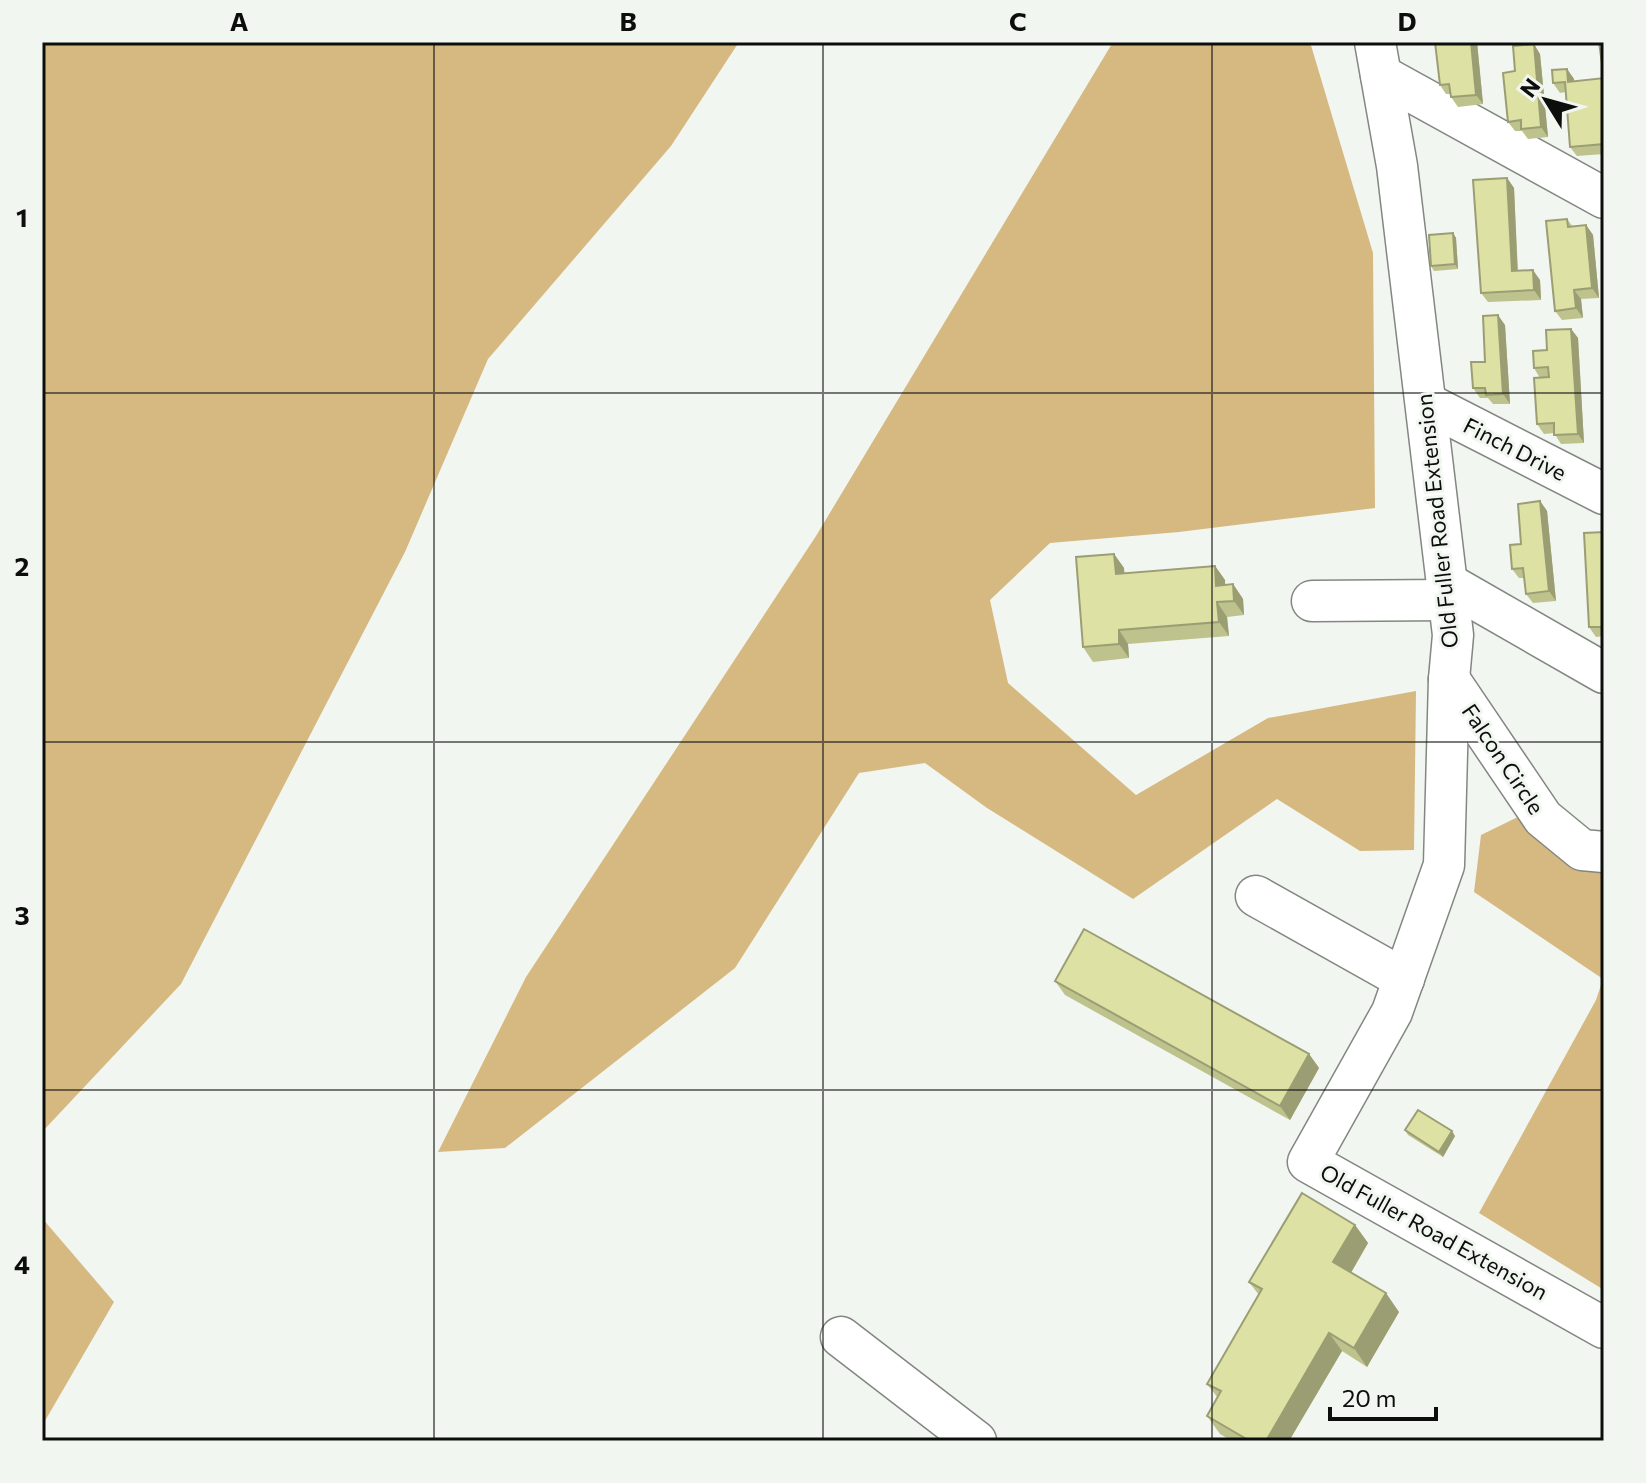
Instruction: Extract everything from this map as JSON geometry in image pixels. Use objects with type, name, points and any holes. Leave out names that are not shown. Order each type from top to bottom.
[{"type":"street","points":[[1378,59],[1604,198]]},
{"type":"street","name":"Old Fuller Road Extension","points":[[1378,59],[1397,166],[1453,635],[1444,865],[1392,1012],[1308,1162],[1604,1328]]},
{"type":"street","name":"Finch Drive","points":[[1426,403],[1604,494]]},
{"type":"street","points":[[1312,601],[1448,592],[1604,673]]},
{"type":"street","name":"Falcon Circle","points":[[1449,679],[1543,818],[1582,850],[1604,852]]},
{"type":"street","points":[[1256,896],[1404,979]]},
{"type":"street","points":[[841,1337],[976,1441]]},
{"type":"shaded area","points":[[42,42],[739,42],[671,146],[488,359],[405,552],[181,984],[42,1132]]},
{"type":"shaded area","points":[[1113,42],[1310,42],[1373,253],[1375,508],[1179,532],[1050,543],[990,600],[1008,683],[1136,795],[1268,718],[1416,691],[1414,850],[1360,851],[1277,799],[1133,899],[987,808],[925,763],[859,773],[735,968],[505,1148],[438,1152],[526,977],[816,536]]},
{"type":"shaded area","points":[[1526,813],[1604,864],[1604,1290],[1479,1213],[1596,1000],[1603,979],[1474,892],[1481,835]]},
{"type":"shaded area","points":[[42,1218],[114,1302],[42,1426]]},
{"type":"building","points":[[1435,42],[1471,42],[1476,95],[1451,97],[1449,84],[1440,85]]},
{"type":"building","points":[[1599,42],[1604,42],[1602,64]]},
{"type":"building","points":[[1534,44],[1541,127],[1521,129],[1521,120],[1508,122],[1503,73],[1515,71],[1513,46]]},
{"type":"building","points":[[1567,69],[1568,82],[1604,78],[1604,144],[1570,147],[1565,82],[1553,83],[1552,70]]},
{"type":"building","points":[[1507,178],[1512,271],[1533,270],[1534,290],[1481,293],[1473,180]]},
{"type":"building","points":[[1567,219],[1568,227],[1586,225],[1592,288],[1574,290],[1576,308],[1555,311],[1546,221]]},
{"type":"building","points":[[1453,233],[1455,264],[1431,266],[1429,235]]},
{"type":"building","points":[[1498,315],[1503,394],[1486,395],[1485,388],[1473,388],[1471,362],[1485,362],[1483,316]]},
{"type":"building","points":[[1571,329],[1578,434],[1554,435],[1554,423],[1537,424],[1534,378],[1549,377],[1548,367],[1534,368],[1533,351],[1547,350],[1546,330]]},
{"type":"building","points":[[1540,501],[1549,591],[1526,594],[1523,568],[1512,569],[1510,545],[1521,544],[1518,504]]},
{"type":"building","points":[[1604,532],[1604,627],[1589,627],[1584,533]]},
{"type":"building","points":[[1114,554],[1116,574],[1215,566],[1216,586],[1233,584],[1234,601],[1217,602],[1219,622],[1119,630],[1119,644],[1083,647],[1076,557]]},
{"type":"building","points":[[1084,929],[1309,1054],[1280,1106],[1055,981]]},
{"type":"building","points":[[1418,1110],[1452,1131],[1439,1152],[1405,1130]]},
{"type":"building","points":[[1302,1193],[1355,1225],[1333,1262],[1386,1293],[1354,1348],[1329,1333],[1266,1441],[1250,1441],[1207,1416],[1221,1391],[1207,1384],[1262,1289],[1249,1282]]}]
